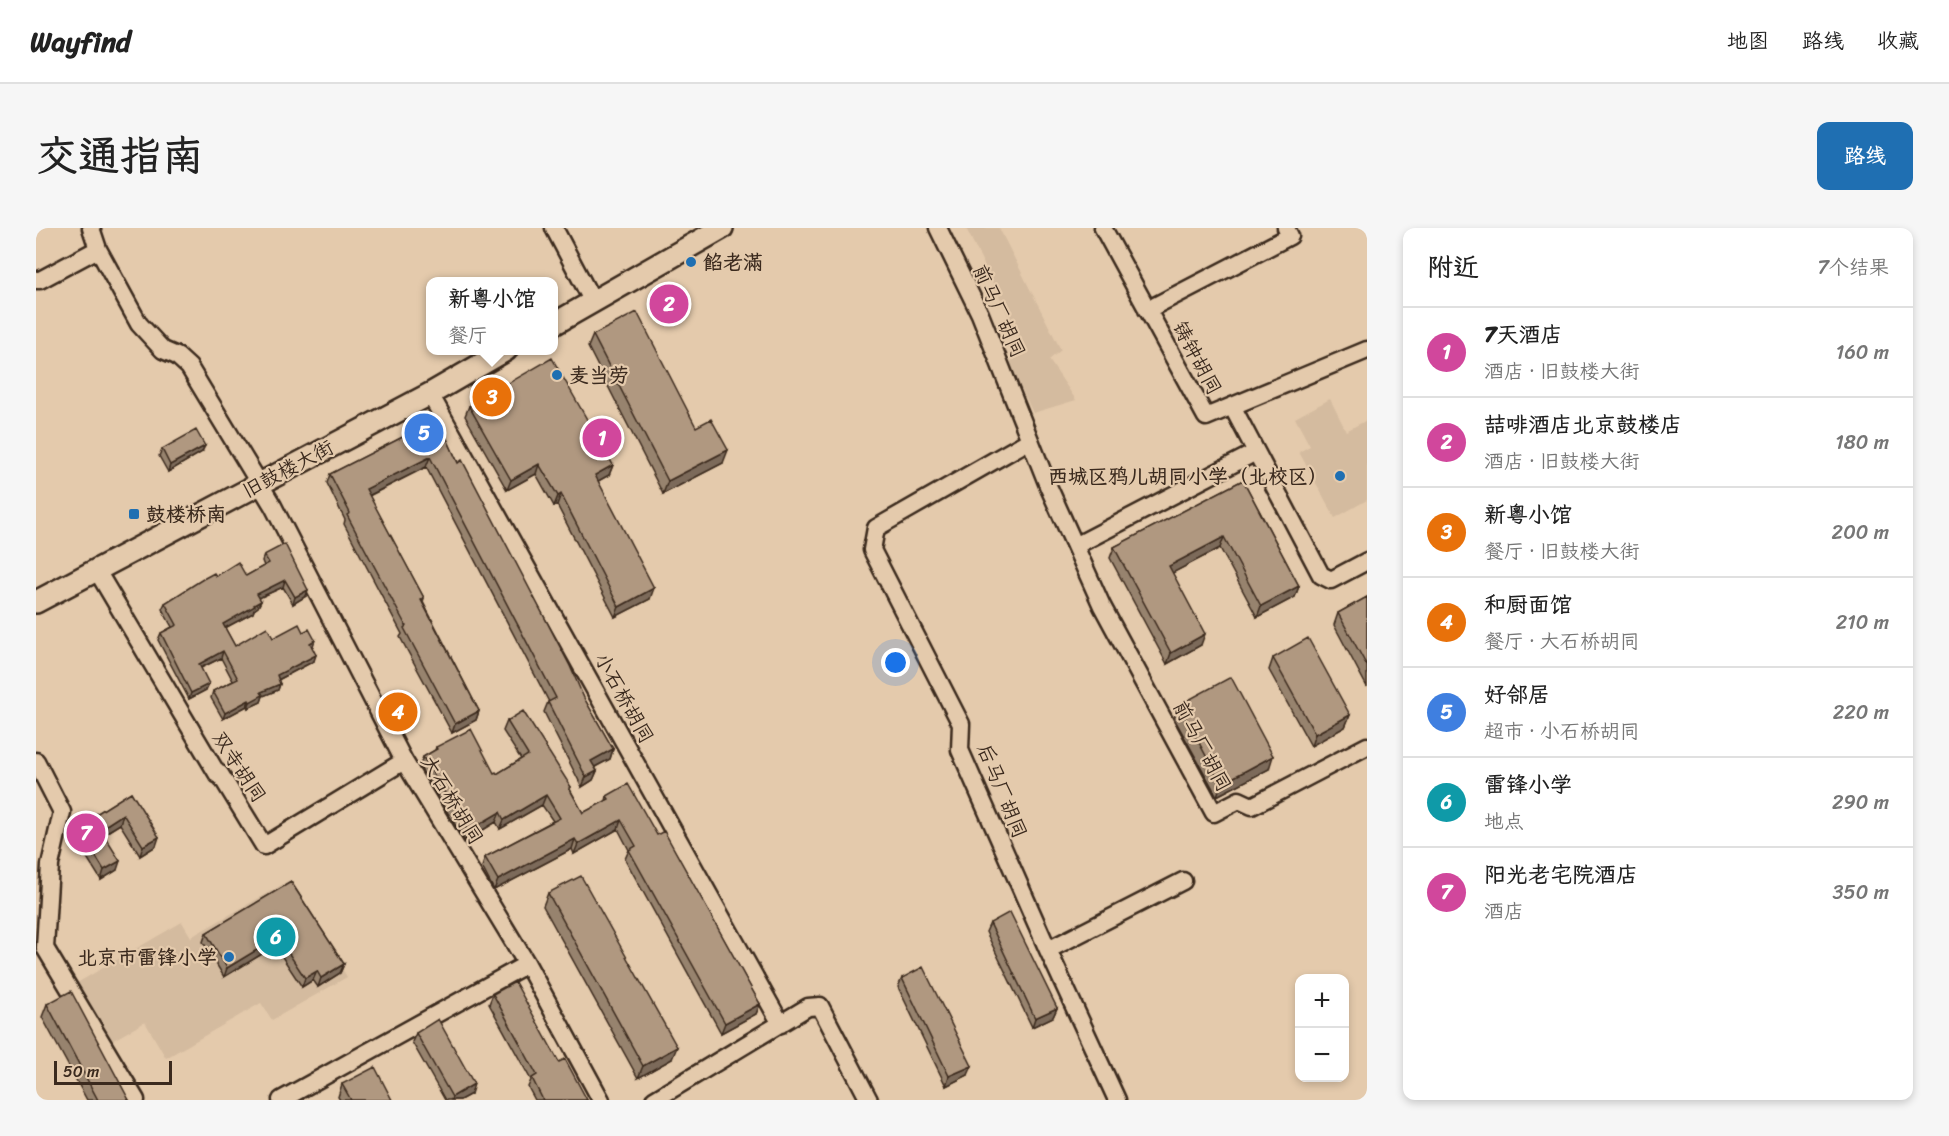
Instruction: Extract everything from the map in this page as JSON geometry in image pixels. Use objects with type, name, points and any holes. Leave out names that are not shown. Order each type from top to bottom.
[{"type":"main road","points":[[558,322],[722,228]]},
{"type":"main road","name":"旧鼓楼大街","points":[[36,602],[430,394],[499,355]]},
{"type":"street","name":"大石桥胡同","points":[[91,228],[98,249],[139,324],[163,350],[177,356],[189,367],[273,506],[404,761],[527,964],[601,1100]]},
{"type":"street","points":[[554,228],[593,302]]},
{"type":"street","name":"前马厂胡同","points":[[938,228],[980,314],[1030,440],[1102,606],[1214,813],[1239,801],[1252,806],[1367,746]]},
{"type":"street","name":"铸钟胡同","points":[[1103,228],[1206,417],[1367,350]]},
{"type":"street","points":[[1147,310],[1290,236],[1287,228]]},
{"type":"street","points":[[36,280],[98,249]]},
{"type":"street","name":"小石桥胡同","points":[[430,394],[781,1024]]},
{"type":"street","points":[[1232,406],[1321,575],[1331,580],[1367,561]]},
{"type":"street","name":"后马厂胡同","points":[[1030,440],[876,528],[872,550],[961,724],[960,750],[1117,1100]]},
{"type":"street","points":[[1075,546],[1256,452]]},
{"type":"street","name":"双寺胡同","points":[[96,569],[218,775],[220,774],[264,846],[404,761]]},
{"type":"street","points":[[36,761],[62,812],[50,865],[45,948],[136,1100]]},
{"type":"street","points":[[1048,950],[1183,881]]},
{"type":"street","points":[[281,1100],[527,964]]},
{"type":"street","points":[[654,1100],[808,1007],[820,1005],[870,1100]]},
{"type":"shaded area","points":[[966,228],[999,228],[1061,350],[1049,360],[1076,400],[1033,413],[1009,363],[1025,349]]},
{"type":"shaded area","name":"西城区鸦儿胡同小学（北校区）","points":[[1330,399],[1346,431],[1367,420],[1367,500],[1335,518],[1299,452],[1310,446],[1295,418]]},
{"type":"shaded area","name":"北京市雷锋小学","points":[[290,880],[347,977],[272,1020],[261,1003],[166,1058],[145,1022],[110,1042],[77,983],[182,922],[191,937]]},
{"type":"building","points":[[637,312],[696,427],[711,419],[728,450],[668,481],[593,335]]},
{"type":"building","points":[[552,358],[613,465],[595,475],[654,588],[619,607],[561,494],[558,496],[539,464],[511,480],[469,406]]},
{"type":"building","points":[[438,419],[458,463],[462,460],[570,666],[584,698],[613,749],[591,761],[597,771],[586,777],[548,702],[556,698],[430,457],[366,489],[424,598],[421,600],[479,711],[455,724],[347,515],[350,513],[330,474]]},
{"type":"building","points":[[196,430],[205,446],[170,465],[162,449]]},
{"type":"building","points":[[1243,480],[1299,586],[1261,606],[1224,537],[1169,566],[1205,634],[1171,653],[1114,547]]},
{"type":"building","points":[[285,544],[308,590],[295,597],[285,580],[257,594],[261,601],[223,624],[235,646],[267,627],[273,638],[299,624],[303,632],[309,629],[315,640],[310,643],[316,655],[277,675],[280,684],[261,692],[263,695],[225,713],[213,691],[238,679],[223,651],[199,664],[209,684],[191,693],[161,633],[177,625],[165,603],[203,579],[214,573],[216,576],[238,562],[246,576],[269,563],[264,555]]},
{"type":"building","points":[[1367,597],[1367,666],[1338,613]]},
{"type":"building","points":[[1308,638],[1350,715],[1315,734],[1273,658]]},
{"type":"building","points":[[1231,677],[1273,756],[1221,784],[1179,705]]},
{"type":"building","points":[[523,711],[571,787],[569,788],[583,813],[609,799],[607,796],[628,784],[657,835],[664,831],[760,1004],[725,1023],[629,850],[636,846],[621,820],[578,844],[575,839],[498,880],[485,857],[560,818],[546,795],[504,820],[500,812],[468,831],[423,757],[437,749],[436,747],[471,729],[494,773],[497,774],[528,755],[507,721]]},
{"type":"building","points":[[131,792],[159,837],[143,846],[123,814],[100,829],[120,861],[104,870],[77,826]]},
{"type":"building","points":[[581,876],[677,1047],[643,1066],[548,893]]},
{"type":"building","points":[[291,882],[344,964],[321,978],[317,971],[305,978],[278,937],[227,968],[206,933]]},
{"type":"building","points":[[1010,912],[1057,1008],[1035,1018],[990,923]]},
{"type":"building","points":[[923,967],[972,1066],[949,1076],[902,978]]},
{"type":"building","points":[[515,982],[559,1062],[565,1059],[587,1100],[543,1100],[532,1078],[537,1075],[493,994]]},
{"type":"building","points":[[71,991],[129,1100],[98,1100],[47,1004]]},
{"type":"building","points":[[438,1019],[474,1084],[452,1097],[416,1033]]},
{"type":"building","points":[[375,1067],[392,1100],[351,1100],[342,1084]]},
{"type":"place","name":"餡老滿","points":[[691,262]]},
{"type":"place","name":"喆啡酒店北京鼓楼店","points":[[669,304]]},
{"type":"place","name":"麦当劳","points":[[557,375]]},
{"type":"place","name":"新粤小馆","points":[[492,397]]},
{"type":"place","name":"好邻居","points":[[424,433]]},
{"type":"place","name":"7天酒店","points":[[602,438]]},
{"type":"place","name":"西城区鸦儿胡同小学（北校区）","points":[[1340,476]]},
{"type":"place","name":"鼓楼桥南","points":[[134,514]]},
{"type":"place","name":"和厨面馆","points":[[398,712]]},
{"type":"place","name":"阳光老宅院酒店","points":[[86,833]]},
{"type":"place","name":"雷锋小学","points":[[276,937]]},
{"type":"place","name":"北京市雷锋小学","points":[[229,957]]}]
